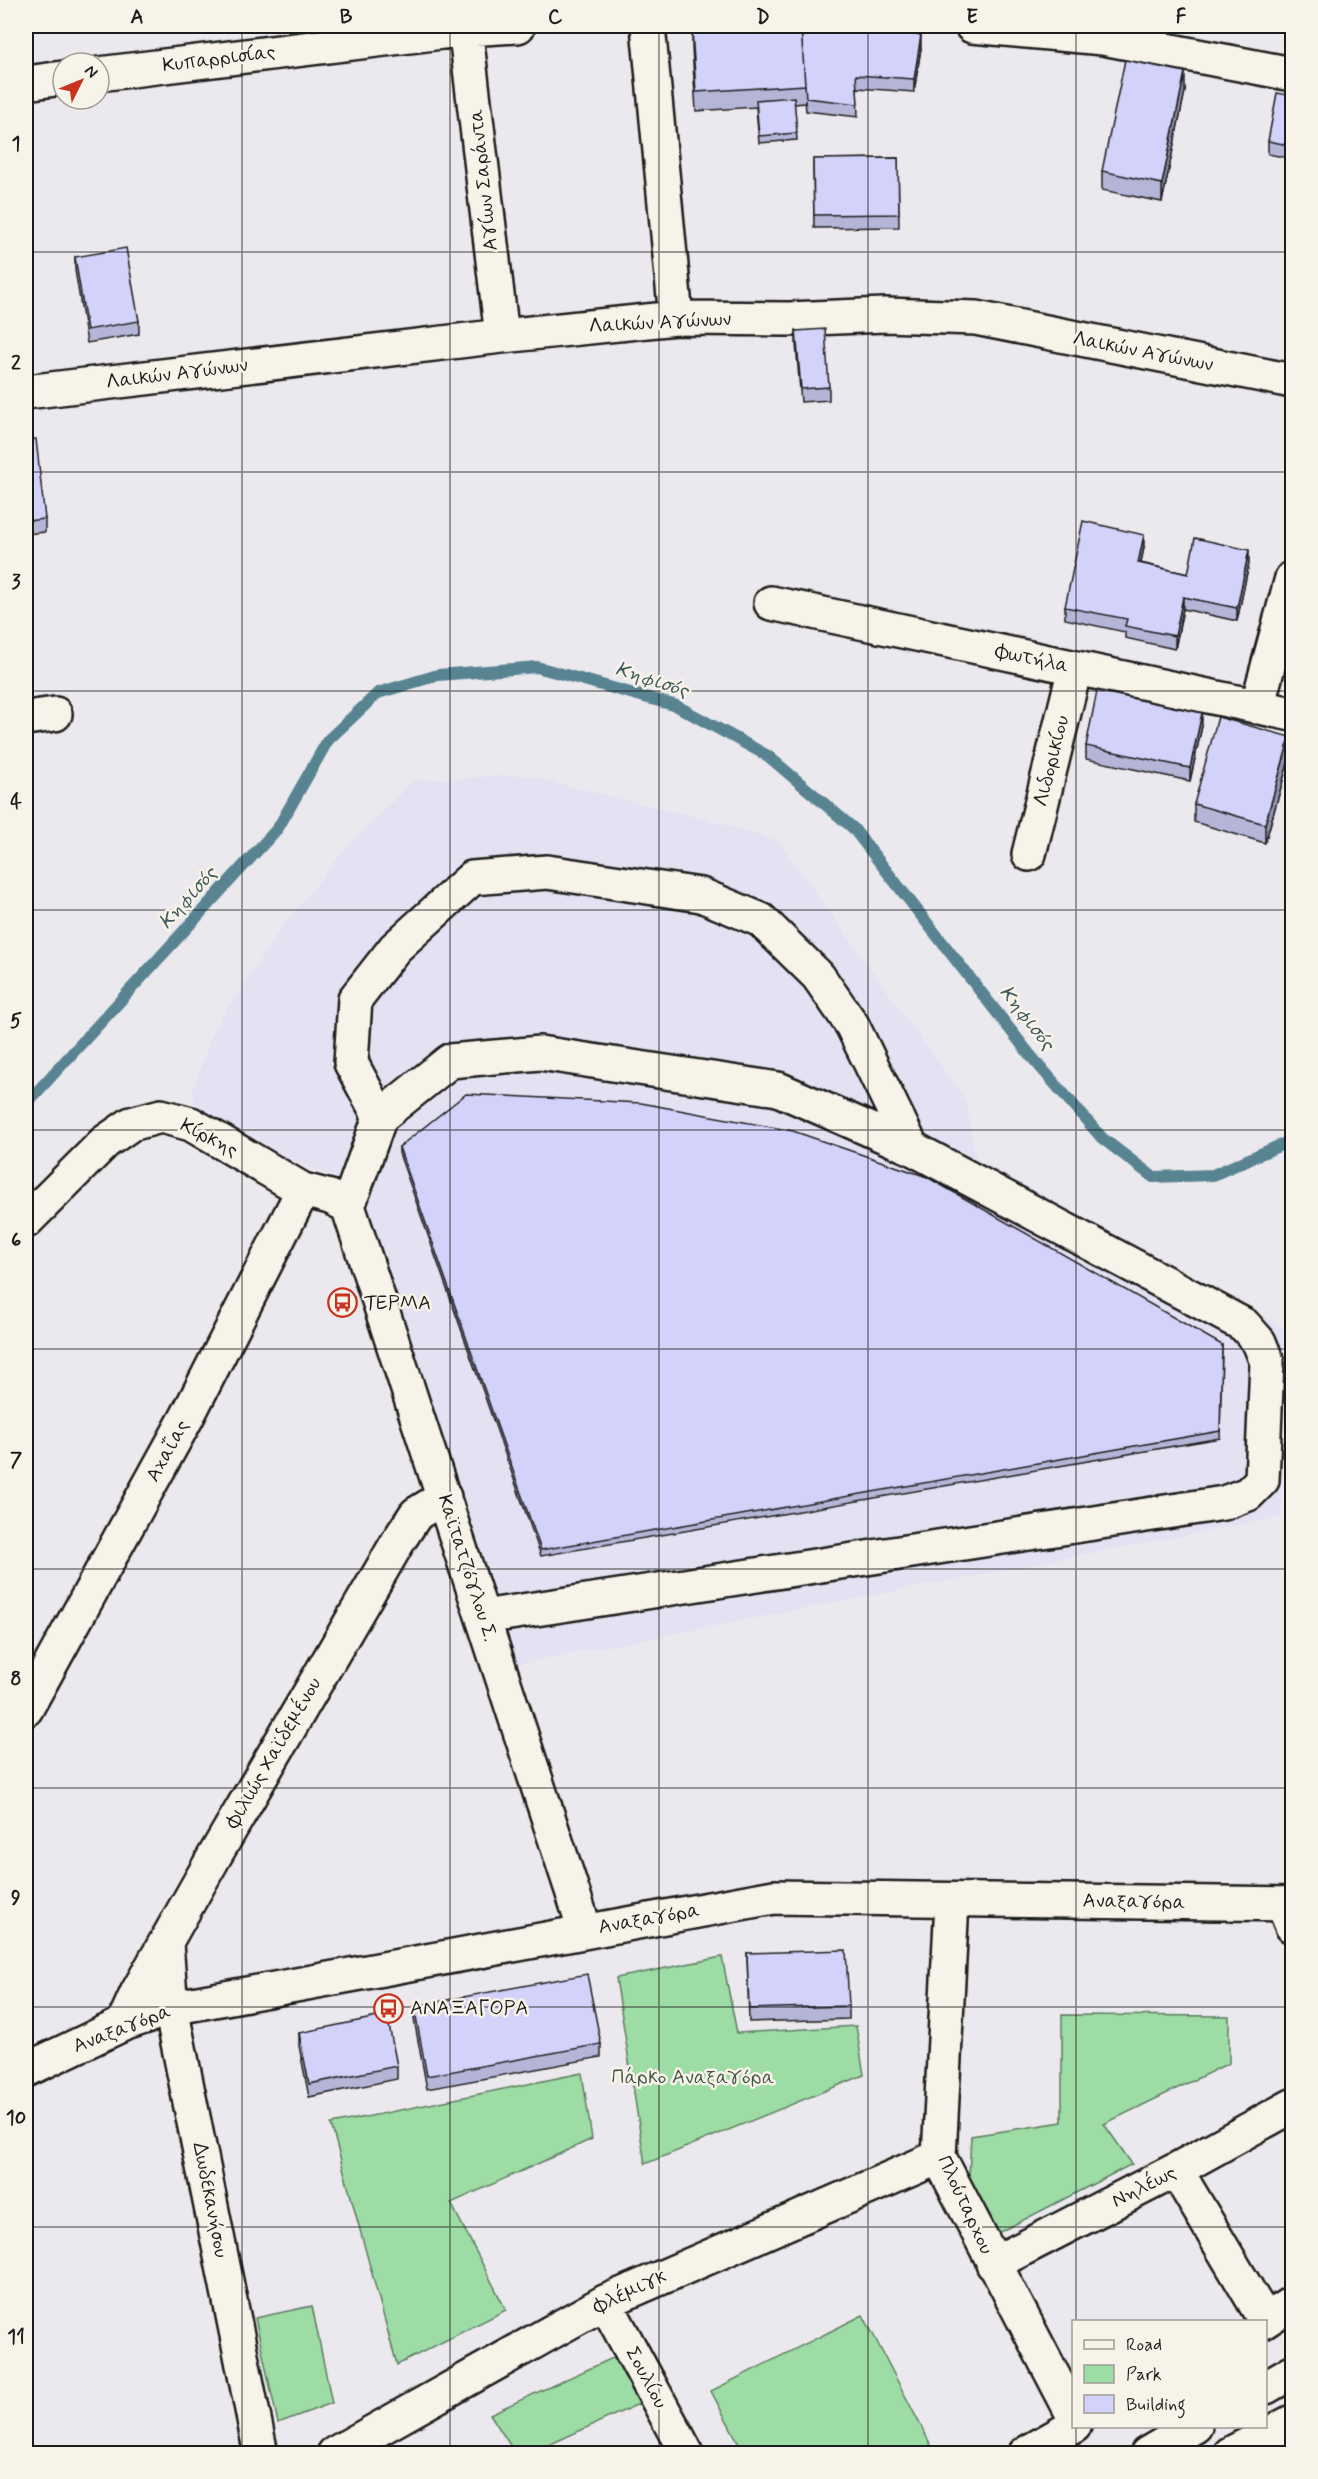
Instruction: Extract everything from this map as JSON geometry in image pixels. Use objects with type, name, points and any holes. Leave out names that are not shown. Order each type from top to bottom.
[{"type":"main road","name":"Κυπαρρισίας","points":[[111,72],[466,27],[518,26]]},
{"type":"main road","points":[[648,26],[676,318]]},
{"type":"main road","points":[[972,26],[1107,32],[1206,57],[1293,74]]},
{"type":"main road","points":[[1184,26],[1206,57]]},
{"type":"main road","name":"Αγίων Σαράντα","points":[[466,27],[501,336]]},
{"type":"main road","points":[[26,82],[51,79]]},
{"type":"main road","name":"Λαικών Αγώνων","points":[[26,392],[501,336],[676,318],[789,319],[885,315],[976,318],[1293,381]]},
{"type":"main road","points":[[1257,707],[1293,578]]},
{"type":"main road","name":"Φωτήλα","points":[[771,603],[1293,714]]},
{"type":"main road","name":"Λιδορικίου","points":[[1029,854],[1075,668]]},
{"type":"main road","points":[[380,1117],[351,1063],[355,999],[395,948],[472,879],[547,872],[701,896],[761,920],[818,976],[852,1025],[912,1148]]},
{"type":"main road","points":[[348,1206],[380,1117],[450,1061],[540,1053],[778,1089],[912,1148],[1244,1325],[1259,1341],[1267,1362],[1262,1480],[1248,1494],[1224,1503],[483,1617]]},
{"type":"main road","name":"Κίρκης","points":[[26,1221],[105,1142],[131,1124],[161,1116],[191,1124],[303,1190],[330,1197],[348,1206]]},
{"type":"main road","name":"Αχαΐας","points":[[26,1709],[187,1417],[303,1190]]},
{"type":"main road","name":"Καϊτατζόγλου Σ.","points":[[348,1206],[585,1930]]},
{"type":"main road","name":"Φιλιώς Χαϊδεμένου","points":[[123,2024],[137,1993],[219,1847],[405,1528],[416,1514],[444,1497]]},
{"type":"main road","name":"Αναξαγόρα","points":[[26,2070],[123,2024],[171,2008],[774,1897],[1289,1911]]},
{"type":"main road","name":"Πλούταρχου","points":[[952,1901],[939,2157],[1072,2412]]},
{"type":"main road","name":"Δωδεκανήσου","points":[[166,1944],[171,2008],[261,2454]]},
{"type":"main road","name":"Νηλέως","points":[[993,2264],[1176,2170],[1293,2106]]},
{"type":"main road","name":"Φλέμιγκ","points":[[334,2454],[605,2302],[939,2157]]},
{"type":"main road","points":[[1176,2170],[1263,2320]]},
{"type":"main road","name":"Σουλίου","points":[[605,2302],[687,2454]]},
{"type":"main road","points":[[1266,2320],[1293,2303]]},
{"type":"main road","points":[[1267,2386],[1293,2372]]},
{"type":"main road","points":[[1230,2454],[1293,2422]]},
{"type":"main road","points":[[1025,2454],[1072,2428]]},
{"type":"main road","points":[[1147,2454],[1193,2428]]},
{"type":"shaded area","points":[[525,775],[725,824],[779,841],[966,1100],[976,1158],[1284,1328],[1281,1517],[512,1665],[346,1182],[299,1163],[199,1113],[192,1092],[213,1030],[283,925],[343,851],[413,780]]},
{"type":"green space","name":"Πάρκο Αναξαγόρα","points":[[722,1957],[737,2033],[856,2026],[864,2075],[645,2164],[616,1978]]},
{"type":"green space","points":[[1062,2015],[1229,2016],[1229,2063],[1104,2124],[1132,2164],[996,2234],[969,2175],[971,2136],[1062,2122]]},
{"type":"green space","points":[[582,2073],[592,2139],[451,2203],[506,2310],[397,2365],[331,2124]]},
{"type":"green space","points":[[312,2306],[332,2403],[278,2423],[255,2318]]},
{"type":"green space","points":[[863,2315],[935,2453],[744,2453],[711,2391]]},
{"type":"green space","points":[[617,2356],[641,2403],[531,2453],[515,2453],[490,2414]]},
{"type":"building","points":[[750,26],[801,26],[805,85],[696,92],[692,30]]},
{"type":"building","points":[[801,28],[921,35],[914,79],[856,75],[858,104],[806,98]]},
{"type":"building","points":[[1125,60],[1185,72],[1162,184],[1102,171]]},
{"type":"building","points":[[1277,93],[1293,96],[1293,146],[1268,141]]},
{"type":"building","points":[[794,97],[797,133],[759,136],[756,100]]},
{"type":"building","points":[[898,158],[899,214],[814,215],[813,159]]},
{"type":"building","points":[[126,248],[139,321],[87,330],[75,257]]},
{"type":"building","points":[[825,329],[829,387],[801,389],[796,331]]},
{"type":"building","points":[[36,439],[45,519],[26,521],[26,440]]},
{"type":"building","points":[[1083,521],[1144,535],[1138,563],[1188,574],[1195,538],[1249,550],[1237,608],[1183,597],[1175,636],[1125,626],[1127,619],[1065,607]]},
{"type":"building","points":[[1097,691],[1202,713],[1190,768],[1086,746]]},
{"type":"building","points":[[1218,717],[1290,737],[1265,824],[1194,804]]},
{"type":"building","points":[[466,1094],[641,1103],[793,1131],[927,1177],[1222,1345],[1220,1431],[541,1550],[399,1147]]},
{"type":"building","points":[[846,1950],[849,2006],[749,2009],[747,1953]]},
{"type":"building","points":[[587,1974],[601,2044],[427,2076],[414,2006]]},
{"type":"building","points":[[387,2015],[397,2066],[309,2084],[299,2033]]},
{"type":"waterway","name":"Κηφισός","points":[[26,1104],[278,828],[328,740],[378,693],[438,675],[537,667],[677,706],[768,756],[853,828],[1030,1055],[1102,1138],[1153,1177],[1213,1175],[1292,1140]]},
{"type":"place","name":"ΤΕΡΜΑ","points":[[343,1303]]},
{"type":"place","name":"ΑΝΑΞΑΓΟΡΑ","points":[[389,2008]]}]
